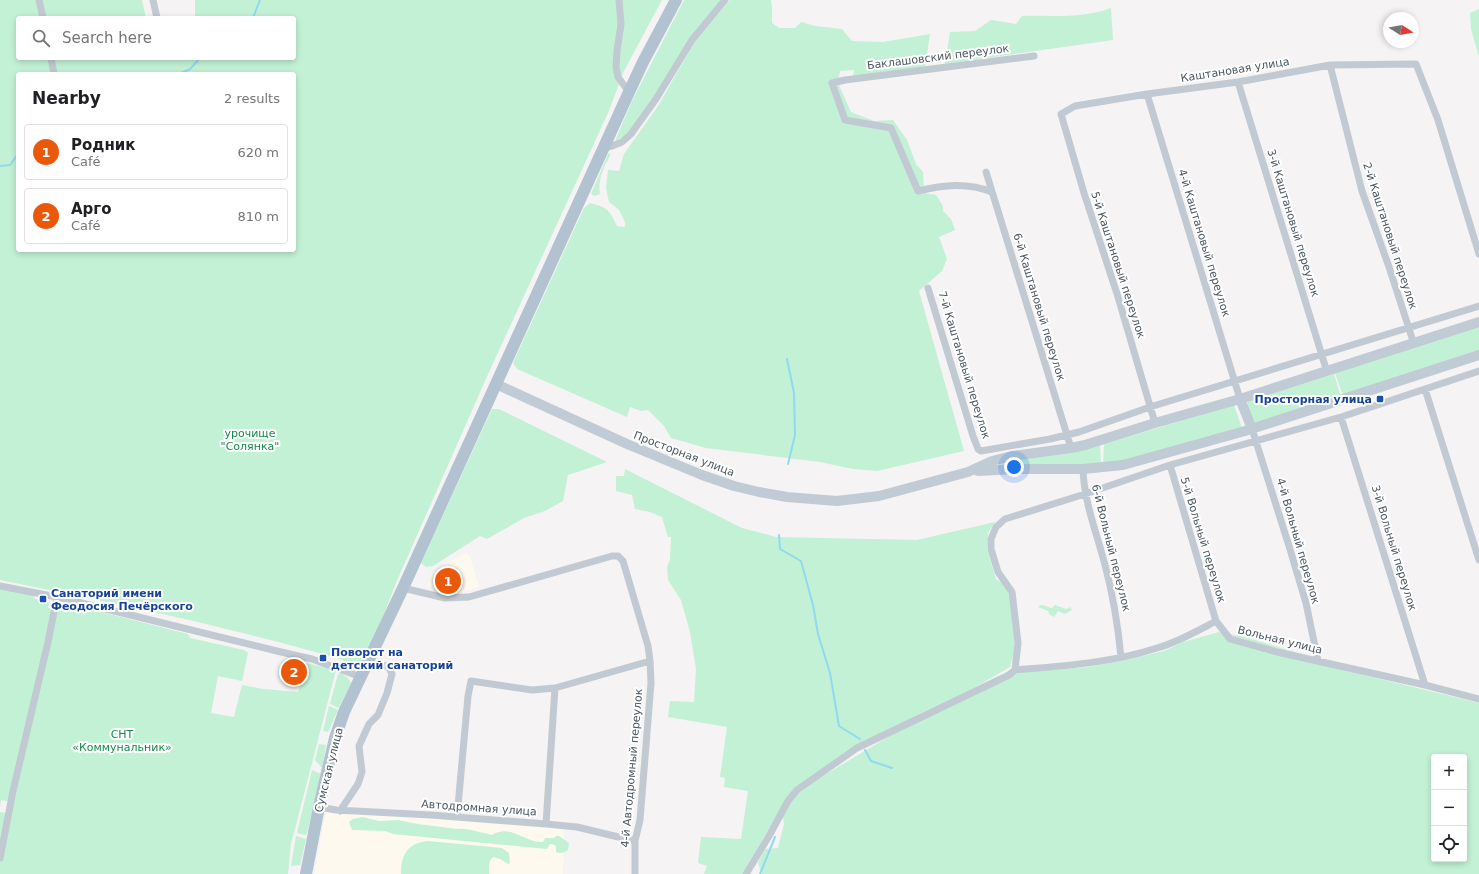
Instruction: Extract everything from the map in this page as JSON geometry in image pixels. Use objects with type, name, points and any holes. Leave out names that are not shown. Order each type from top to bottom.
[{"type":"main road","name":"Сумская улица","points":[[306,874],[319,807],[335,738],[344,712],[404,586],[628,92],[642,62],[676,0]]},
{"type":"main road","name":"Просторная улица","points":[[496,384],[675,465],[734,486],[787,497],[837,501],[879,496],[968,472],[992,461],[1029,453],[1071,448],[1102,440],[1328,372],[1479,322]]},
{"type":"main road","name":"Просторная улица","points":[[968,472],[1006,469],[1083,469],[1123,465],[1252,429],[1479,355]]},
{"type":"main road","points":[[1240,399],[1252,429]]},
{"type":"main road","points":[[1004,458],[1001,461],[1001,465],[1006,469]]},
{"type":"street","points":[[39,0],[43,16]]},
{"type":"street","points":[[153,0],[157,16]]},
{"type":"street","points":[[620,0],[621,24],[616,67],[618,77],[628,92]]},
{"type":"street","points":[[603,148],[622,142],[631,134],[656,99],[692,40],[725,0]]},
{"type":"street","name":"Баклашовский переулок","points":[[992,192],[979,187],[962,185],[940,186],[918,191],[891,128],[846,120],[832,83],[845,80],[1034,56]]},
{"type":"street","points":[[51,60],[54,72]]},
{"type":"street","name":"Каштановая улица","points":[[1061,114],[1075,106],[1147,94],[1238,82],[1330,65],[1416,64],[1438,120],[1479,254]]},
{"type":"street","name":"2-й Каштановый переулок","points":[[1330,65],[1362,191],[1414,344]]},
{"type":"street","name":"3-й Каштановый переулок","points":[[1238,82],[1328,372]]},
{"type":"street","name":"4-й Каштановый переулок","points":[[1147,94],[1240,399]]},
{"type":"street","name":"5-й Каштановый переулок","points":[[1061,114],[1084,193],[1118,297],[1155,423]]},
{"type":"street","name":"6-й Каштановый переулок","points":[[986,172],[1071,448]]},
{"type":"street","name":"7-й Каштановый переулок","points":[[928,288],[978,449],[981,451],[1066,435]]},
{"type":"street","points":[[1066,435],[1150,407],[1479,306]]},
{"type":"street","points":[[1015,670],[1018,643],[1012,592],[998,572],[991,549],[991,539],[996,527],[1005,519],[1086,494],[1170,465],[1341,417],[1479,371]]},
{"type":"street","points":[[1425,390],[1479,560]]},
{"type":"street","name":"3-й Вольный переулок","points":[[1341,417],[1425,685]]},
{"type":"street","name":"4-й Вольный переулок","points":[[1252,429],[1306,603],[1318,661]]},
{"type":"street","name":"5-й Вольный переулок","points":[[1170,465],[1216,621]]},
{"type":"street","name":"6-й Вольный переулок","points":[[1083,469],[1086,494],[1106,567],[1117,620],[1121,657]]},
{"type":"street","name":"4-й Автодромный переулок","points":[[404,586],[445,598],[469,596],[612,556],[618,556],[623,561],[644,631],[650,661],[651,683],[640,820],[635,840],[635,874]]},
{"type":"street","points":[[0,586],[58,597],[312,659],[361,677]]},
{"type":"street","points":[[0,858],[12,791],[58,597]]},
{"type":"street","points":[[746,874],[788,801],[797,790],[857,748],[1009,675],[1015,670],[1086,664],[1156,649],[1216,621]]},
{"type":"street","name":"Вольная улица","points":[[1216,621],[1230,639],[1277,652],[1425,685],[1479,699]]},
{"type":"street","points":[[340,810],[358,784],[362,772],[359,746],[361,739],[370,724],[378,715],[392,674],[388,666],[377,665],[369,661]]},
{"type":"street","points":[[458,817],[468,696],[471,681],[532,690],[555,688],[650,661]]},
{"type":"street","points":[[546,824],[555,688]]},
{"type":"street","name":"Автодромная улица","points":[[319,807],[340,810],[458,817],[576,827],[635,840]]},
{"type":"shaded area","points":[[466,552],[470,556],[479,587],[450,596],[442,595],[440,590],[427,586],[431,575],[430,574]]},
{"type":"shaded area","points":[[327,807],[564,826],[563,874],[314,874]]},
{"type":"green space","name":"урочище \"Солянка\"","points":[[0,0],[142,0],[146,16],[16,16],[16,60],[296,60],[296,16],[195,16],[195,0],[662,0],[624,71],[608,113],[489,372],[396,583],[376,635],[359,667],[342,664],[343,660],[301,648],[215,626],[0,580]]},
{"type":"green space","points":[[684,0],[721,0],[629,134],[615,141],[632,101]]},
{"type":"green space","points":[[730,0],[771,0],[772,23],[779,28],[795,28],[801,22],[815,26],[842,29],[852,41],[883,42],[930,34],[925,67],[853,77],[854,70],[840,71],[838,83],[851,112],[874,121],[893,120],[907,140],[916,164],[923,172],[924,193],[936,195],[943,206],[943,211],[951,219],[955,230],[939,237],[947,259],[942,271],[919,291],[964,451],[877,471],[853,469],[820,462],[706,448],[671,438],[664,426],[648,410],[641,411],[630,407],[627,417],[517,369],[513,363],[584,208],[590,203],[601,206],[610,213],[617,226],[625,227],[625,222],[619,210],[609,202],[606,188],[608,170],[619,171],[624,154],[658,106],[694,43]]},
{"type":"green space","points":[[1111,8],[1113,40],[945,64],[950,32],[975,31],[991,20],[1016,24],[1022,16],[1067,16],[1089,14]]},
{"type":"green space","points":[[1479,9],[1479,57],[1471,29],[1470,13]]},
{"type":"green space","points":[[610,153],[600,180],[600,194],[595,196],[591,194],[608,154]]},
{"type":"green space","points":[[1479,326],[1479,352],[1343,396],[1335,373]]},
{"type":"green space","points":[[1334,374],[1341,397],[1254,423],[1246,404],[1249,401]]},
{"type":"green space","points":[[1234,405],[1242,428],[1122,461],[1103,464],[1104,444]]},
{"type":"green space","points":[[492,409],[499,409],[607,462],[568,475],[563,501],[545,511],[524,518],[487,539],[480,536],[433,566],[426,567],[421,563]]},
{"type":"green space","points":[[1100,445],[1101,464],[1011,464],[1009,462]]},
{"type":"green space","points":[[625,469],[742,528],[776,537],[917,540],[995,522],[988,533],[987,549],[996,579],[1002,583],[1008,591],[1010,600],[1015,648],[1010,667],[972,689],[919,714],[883,734],[790,793],[742,874],[704,874],[707,866],[698,863],[701,837],[741,839],[748,791],[724,787],[725,778],[720,777],[727,727],[668,717],[670,701],[694,702],[696,669],[690,632],[681,600],[668,580],[667,567],[670,560],[671,537],[668,537],[662,517],[650,512],[635,509],[632,495],[616,491],[616,476],[624,476]]},
{"type":"green space","points":[[0,589],[33,595],[35,599],[49,602],[48,608],[54,609],[8,801],[1,800],[0,807]]},
{"type":"green space","name":"СНТ «Коммунальник»","points":[[57,602],[188,634],[190,638],[244,650],[248,653],[242,681],[218,676],[211,713],[234,717],[242,685],[264,689],[298,692],[307,663],[336,670],[291,843],[288,874],[0,874],[0,812],[9,813]]},
{"type":"green space","points":[[1041,605],[1049,608],[1052,608],[1055,605],[1066,609],[1070,607],[1072,610],[1065,614],[1058,611],[1054,617],[1050,615],[1048,611],[1038,607]]},
{"type":"green space","points":[[1219,632],[1245,637],[1295,652],[1331,667],[1479,703],[1479,874],[762,874],[758,863],[765,849],[778,848],[784,824],[783,816],[791,802],[799,793],[813,782],[903,728],[1013,675],[1023,672],[1087,667],[1164,651],[1183,642]]},
{"type":"green space","points":[[341,673],[348,678],[351,683],[339,708],[330,704],[338,674]]},
{"type":"green space","points":[[329,706],[338,710],[328,732],[323,731]]},
{"type":"green space","points":[[319,744],[326,745],[322,768],[315,760]]},
{"type":"green space","points":[[312,770],[321,774],[307,833],[305,835],[297,833]]},
{"type":"green space","points":[[363,817],[379,821],[398,820],[418,824],[466,829],[492,835],[505,831],[530,840],[543,842],[545,838],[554,838],[559,836],[569,843],[568,850],[560,853],[556,852],[556,846],[552,844],[550,844],[547,849],[393,834],[385,831],[352,830],[349,822],[353,819]]},
{"type":"green space","points":[[296,836],[306,839],[300,865],[291,866]]},
{"type":"green space","points":[[428,841],[502,848],[509,853],[510,863],[508,864],[493,857],[489,867],[489,874],[401,874],[402,861],[407,851],[415,844]]},
{"type":"waterway","points":[[254,16],[260,0]]},
{"type":"waterway","points":[[183,72],[190,69],[198,60]]},
{"type":"waterway","points":[[0,166],[10,165],[16,157]]},
{"type":"waterway","points":[[787,359],[794,393],[795,435],[788,464]]},
{"type":"waterway","points":[[779,535],[780,549],[801,561],[813,605],[818,634],[830,673],[839,726],[860,739]]},
{"type":"waterway","points":[[865,750],[871,761],[892,768]]},
{"type":"waterway","points":[[760,874],[775,837]]},
{"type":"place","name":"Просторная улица","points":[[1380,399]]},
{"type":"place","name":"Родник","points":[[448,581]]},
{"type":"place","name":"Санаторий имени Феодосия Печёрского","points":[[43,599]]},
{"type":"place","name":"Поворот на детский санаторий","points":[[323,658]]},
{"type":"place","name":"Арго","points":[[294,672]]}]
